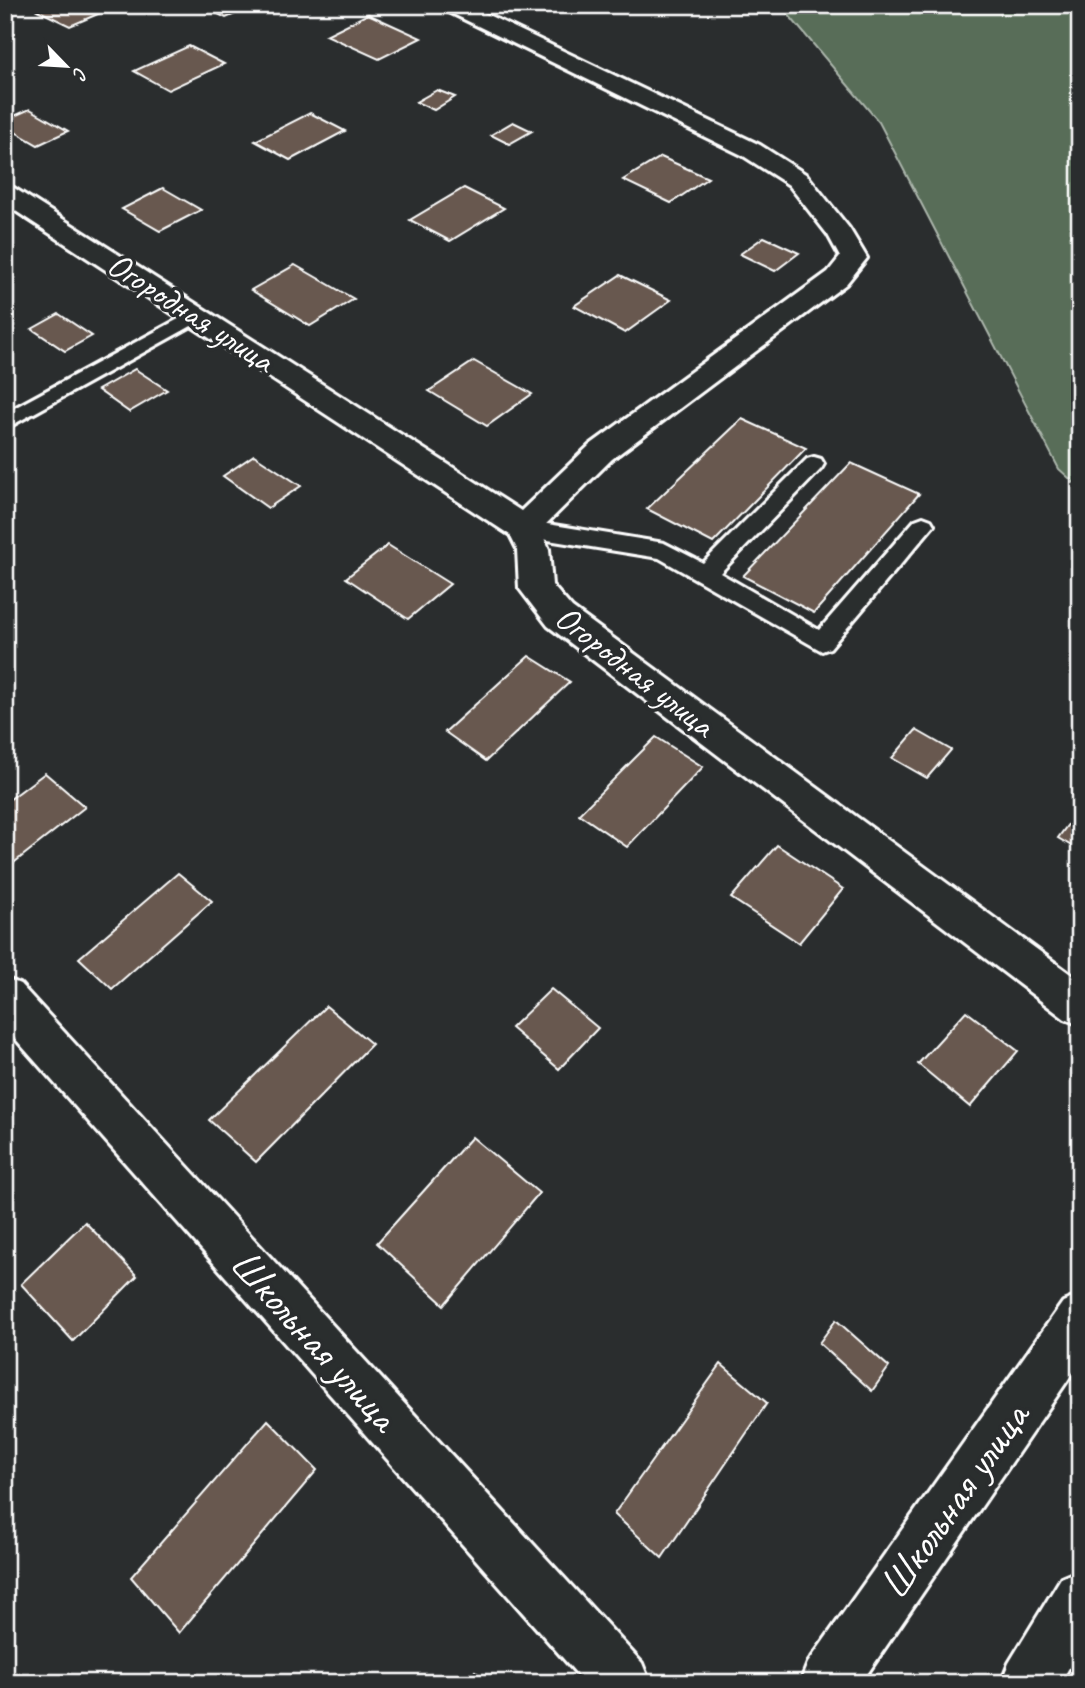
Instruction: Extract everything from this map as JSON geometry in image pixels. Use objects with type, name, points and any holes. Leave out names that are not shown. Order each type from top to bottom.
[{"type":"main road","points":[[450,5],[751,150],[798,180],[840,233],[854,258],[837,278],[601,452],[523,528]]},
{"type":"main road","name":"Огородная улица","points":[[5,193],[523,528],[533,549],[536,588],[560,617],[1080,1006]]},
{"type":"main road","name":"Школьная улица","points":[[5,997],[622,1683]]},
{"type":"main road","name":"Школьная улица","points":[[828,1683],[1080,1319]]},
{"type":"main road","points":[[1029,1683],[1080,1597]]},
{"type":"lane","points":[[5,422],[197,315]]},
{"type":"lane","points":[[705,575],[814,464]]},
{"type":"lane","points":[[523,528],[664,551],[822,642],[923,525]]},
{"type":"green space","points":[[1080,5],[1080,488],[1059,469],[879,122],[781,6]]},
{"type":"building","points":[[48,5],[119,5],[70,26],[37,10]]},
{"type":"building","points":[[221,5],[257,5],[226,18],[210,10]]},
{"type":"building","points":[[368,14],[421,38],[379,59],[326,35]]},
{"type":"building","points":[[189,46],[224,64],[168,90],[134,71]]},
{"type":"building","points":[[437,90],[455,97],[434,110],[416,102]]},
{"type":"building","points":[[30,109],[68,131],[38,145],[5,126],[5,120]]},
{"type":"building","points":[[310,113],[345,131],[290,160],[255,141]]},
{"type":"building","points":[[513,122],[532,131],[509,144],[491,135]]},
{"type":"building","points":[[661,157],[708,178],[671,203],[623,180]]},
{"type":"building","points":[[163,188],[201,210],[160,231],[122,209]]},
{"type":"building","points":[[464,188],[504,208],[450,241],[410,220]]},
{"type":"building","points":[[764,237],[799,253],[775,271],[740,254]]},
{"type":"building","points":[[295,265],[354,299],[310,326],[251,290]]},
{"type":"building","points":[[620,275],[671,300],[625,333],[574,306]]},
{"type":"building","points":[[59,314],[92,336],[65,351],[32,329]]},
{"type":"building","points":[[474,361],[532,394],[487,426],[429,391]]},
{"type":"building","points":[[135,369],[167,390],[129,412],[98,390]]},
{"type":"building","points":[[742,419],[806,448],[713,543],[647,509]]},
{"type":"building","points":[[254,455],[301,486],[268,508],[223,476]]},
{"type":"building","points":[[851,463],[919,494],[814,613],[743,576]]},
{"type":"building","points":[[388,545],[450,584],[408,619],[346,578]]},
{"type":"building","points":[[529,656],[570,682],[486,761],[445,732]]},
{"type":"building","points":[[916,730],[951,750],[927,778],[892,758]]},
{"type":"building","points":[[656,737],[703,767],[627,847],[579,814]]},
{"type":"building","points":[[45,773],[85,807],[11,865],[5,860],[5,803]]},
{"type":"building","points":[[1080,808],[1080,851],[1058,838]]},
{"type":"building","points":[[777,845],[843,889],[799,943],[731,898]]},
{"type":"building","points":[[178,873],[212,901],[112,989],[79,958]]},
{"type":"building","points":[[551,989],[598,1028],[559,1069],[511,1028]]},
{"type":"building","points":[[326,1006],[372,1044],[256,1162],[209,1120]]},
{"type":"building","points":[[966,1011],[1018,1051],[970,1107],[918,1064]]},
{"type":"building","points":[[472,1137],[539,1193],[444,1305],[377,1243]]},
{"type":"building","points":[[85,1222],[137,1276],[73,1341],[21,1284]]},
{"type":"building","points":[[836,1320],[889,1367],[872,1391],[819,1343]]},
{"type":"building","points":[[721,1364],[767,1403],[662,1558],[614,1514]]},
{"type":"building","points":[[268,1420],[317,1470],[179,1633],[131,1577]]},
{"type":"building","points":[[475,1671],[487,1683],[467,1683]]}]
